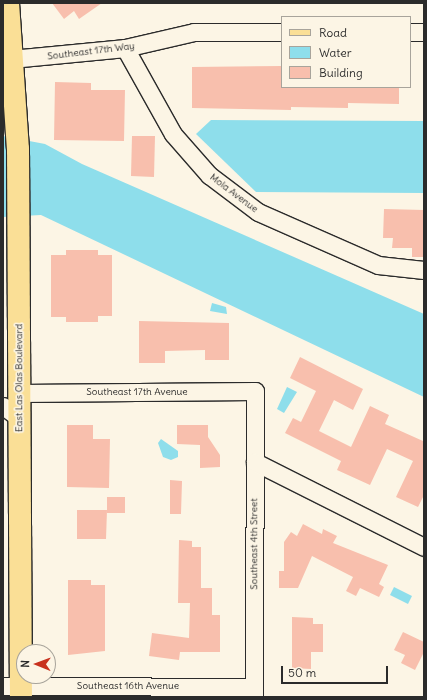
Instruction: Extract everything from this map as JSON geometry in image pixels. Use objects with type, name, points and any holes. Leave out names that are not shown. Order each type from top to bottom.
[{"type":"main road","name":"East Las Olas Boulevard","points":[[8,3],[13,38],[7,55],[18,149],[19,254],[14,406],[15,690]]},
{"type":"street","name":"Southeast 17th Way","points":[[7,55],[125,48],[194,32],[281,32]]},
{"type":"street","points":[[411,32],[424,32]]},
{"type":"street","name":"Mola Avenue","points":[[125,48],[173,134],[209,175],[258,212],[378,265],[424,270]]},
{"type":"street","name":"Southeast 17th Avenue","points":[[14,406],[255,391]]},
{"type":"street","name":"Southeast 4th Street","points":[[254,692],[255,391]]},
{"type":"street","points":[[255,462],[424,547]]},
{"type":"street","name":"Southeast 16th Avenue","points":[[15,690],[254,692]]},
{"type":"water","points":[[211,120],[424,121],[424,193],[256,192],[196,134]]},
{"type":"water","points":[[3,136],[45,144],[82,164],[424,314],[424,397],[41,215],[3,217]]},
{"type":"water","points":[[212,303],[226,307],[227,314],[210,311]]},
{"type":"water","points":[[287,387],[297,392],[284,413],[277,409]]},
{"type":"water","points":[[161,439],[178,451],[178,457],[171,460],[163,457],[158,443]]},
{"type":"water","points":[[394,587],[412,596],[408,604],[390,595]]},
{"type":"building","points":[[52,3],[102,3],[79,19],[74,11],[64,19]]},
{"type":"building","points":[[281,66],[281,88],[399,88],[399,104],[348,103],[348,108],[291,107],[291,110],[192,108],[192,67]]},
{"type":"building","points":[[55,82],[91,83],[91,90],[125,90],[124,141],[54,140]]},
{"type":"building","points":[[132,136],[155,136],[154,177],[131,176]]},
{"type":"building","points":[[384,209],[424,210],[424,257],[412,257],[412,248],[392,248],[393,238],[383,238]]},
{"type":"building","points":[[66,250],[98,250],[98,255],[112,255],[112,316],[98,316],[98,322],[66,322],[66,317],[51,317],[51,255],[66,255]]},
{"type":"building","points":[[139,321],[229,323],[229,360],[205,360],[205,350],[165,351],[165,363],[139,363]]},
{"type":"building","points":[[300,357],[363,389],[353,410],[334,400],[319,431],[351,447],[370,406],[389,415],[385,424],[423,441],[424,439],[424,495],[418,507],[396,497],[413,461],[387,449],[370,485],[337,470],[341,461],[285,433],[293,418],[301,422],[316,391],[290,378]]},
{"type":"building","points":[[67,425],[93,425],[93,439],[110,439],[109,488],[67,487]]},
{"type":"building","points":[[177,425],[208,425],[208,437],[220,455],[220,467],[200,468],[200,445],[177,444]]},
{"type":"building","points":[[170,480],[182,481],[181,514],[170,514]]},
{"type":"building","points":[[107,497],[125,497],[125,513],[107,513]]},
{"type":"building","points":[[77,510],[107,510],[106,539],[77,539]]},
{"type":"building","points":[[303,524],[322,534],[323,529],[337,536],[333,543],[388,565],[379,584],[384,587],[379,597],[360,588],[356,596],[346,591],[353,577],[312,556],[298,588],[279,588],[279,571],[284,571],[284,542],[291,532],[297,536]]},
{"type":"building","points":[[179,540],[192,541],[192,547],[201,547],[201,588],[212,588],[212,615],[220,615],[220,652],[180,652],[179,660],[149,656],[152,633],[189,638],[190,603],[178,603]]},
{"type":"building","points":[[68,580],[91,580],[91,585],[105,585],[105,651],[68,655]]},
{"type":"building","points":[[292,617],[313,618],[313,624],[323,624],[323,652],[311,652],[311,669],[292,668]]},
{"type":"building","points":[[403,632],[424,642],[424,652],[415,670],[401,663],[405,655],[394,650]]}]
